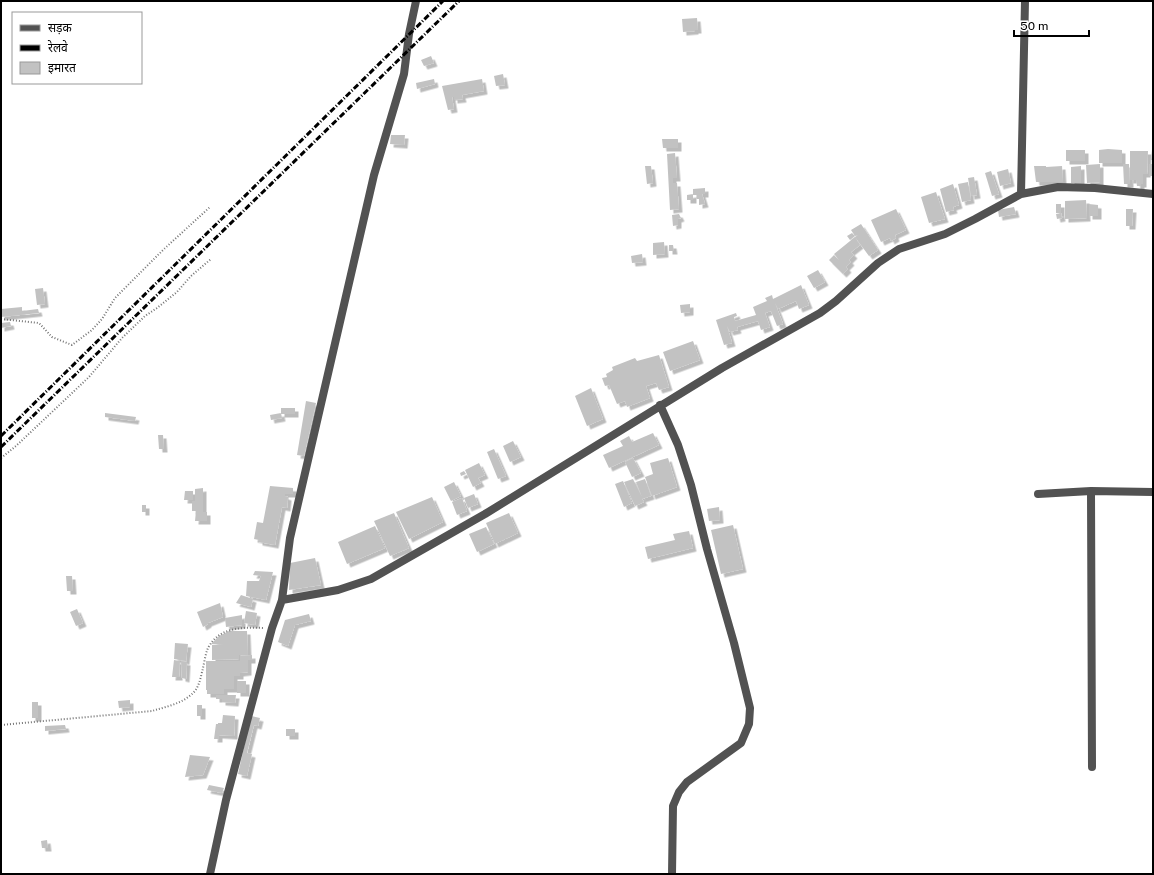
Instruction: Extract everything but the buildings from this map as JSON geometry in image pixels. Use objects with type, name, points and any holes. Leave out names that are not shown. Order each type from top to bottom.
[{"type":"street","points":[[210,874],[226,800],[272,628],[282,600],[290,538],[374,175],[404,74],[409,34],[416,1]]},
{"type":"street","points":[[1021,194],[1025,1]]},
{"type":"street","points":[[282,600],[338,590],[371,579],[485,514],[722,368],[820,313],[836,301],[878,263],[899,249],[945,234],[1021,194],[1058,187],[1095,188],[1153,194]]},
{"type":"street","points":[[660,405],[678,445],[691,485],[750,708],[749,724],[741,743],[687,782],[679,792],[673,806],[672,874]]},
{"type":"street","points":[[1091,491],[1092,767]]},
{"type":"street","points":[[1038,494],[1091,491],[1153,492]]},
{"type":"path","points":[[1,319],[39,323],[52,337],[72,345],[92,330],[102,319],[115,298],[163,250],[210,207]]},
{"type":"path","points":[[1,458],[16,446],[89,377],[122,338],[145,316],[177,292],[191,276],[211,259]]},
{"type":"path","points":[[1,725],[152,711],[185,700],[193,694],[198,686],[208,649],[214,640],[225,631],[245,627],[272,628]]},
{"type":"railway","points":[[1,436],[443,1]]},
{"type":"railway","points":[[1,447],[459,1]]}]
